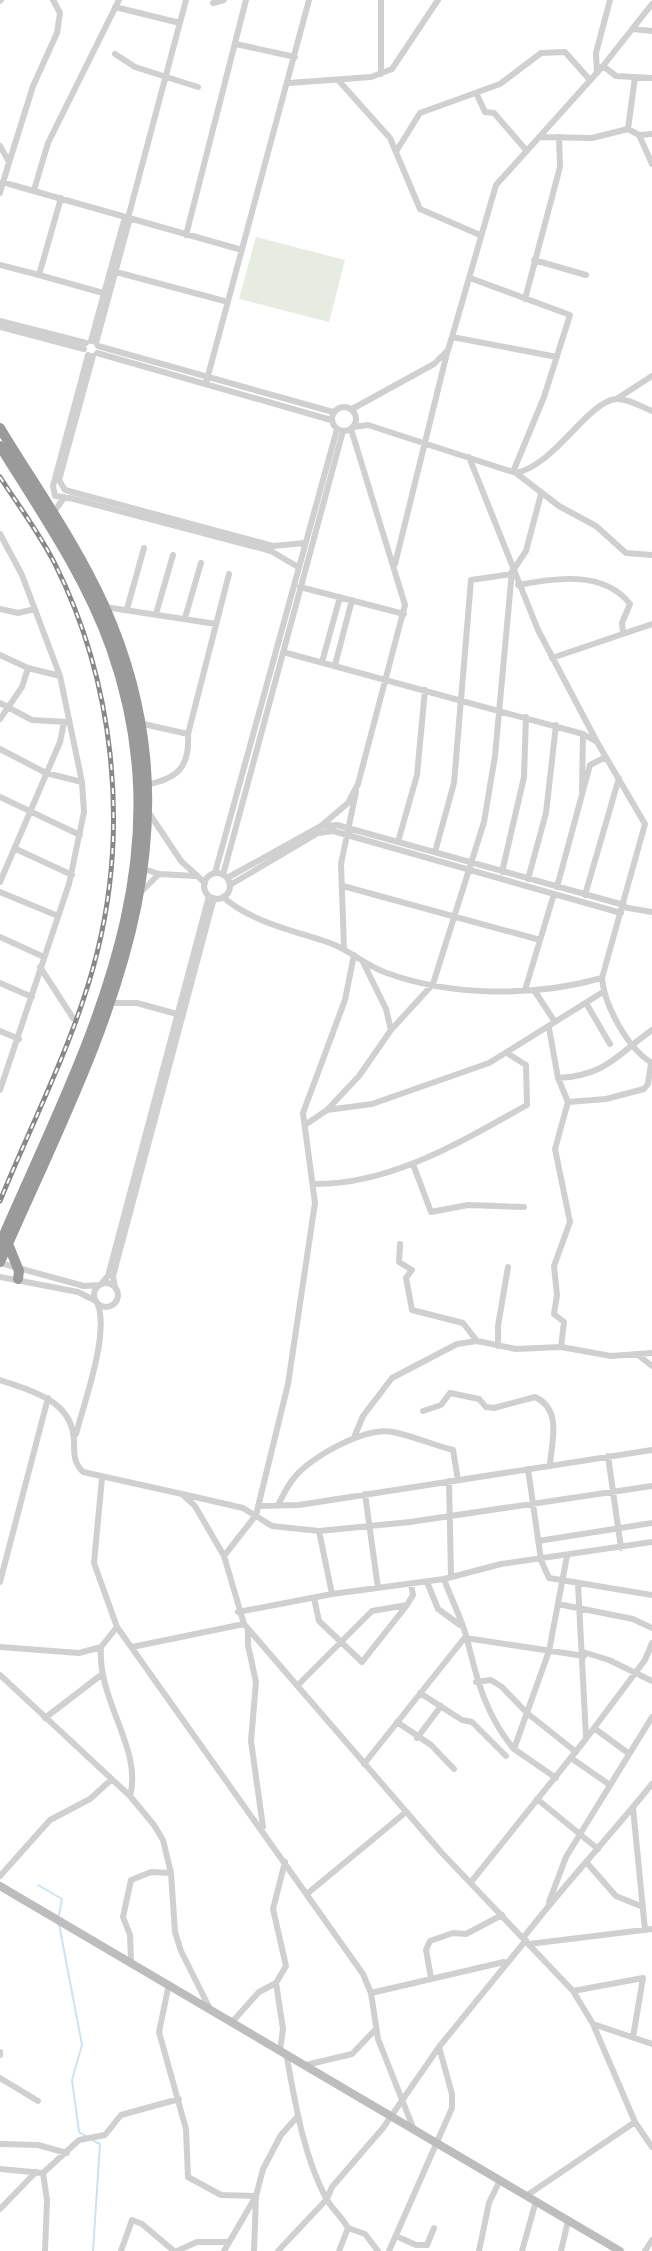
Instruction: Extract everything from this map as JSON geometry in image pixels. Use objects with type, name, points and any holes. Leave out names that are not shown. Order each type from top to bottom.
[{"type":"highway","points":[[0,428],[104,606],[127,672],[139,723],[147,810],[141,892],[126,961],[112,1003],[4,1244],[18,1273]]},
{"type":"highway","points":[[0,446],[71,564],[110,646],[127,706],[137,793],[130,905],[112,978],[4,1244],[0,1262]]},
{"type":"street","points":[[0,193],[33,86],[57,33],[60,13],[53,0]]},
{"type":"street","points":[[34,190],[48,143],[119,0]]},
{"type":"street","points":[[52,514],[103,293],[127,218],[186,0]]},
{"type":"street","points":[[213,3],[224,0]]},
{"type":"street","points":[[186,235],[246,0]]},
{"type":"street","points":[[207,380],[309,0]]},
{"type":"street","points":[[381,0],[381,74]]},
{"type":"street","points":[[289,83],[339,81],[381,74],[396,66],[438,0]]},
{"type":"street","points":[[597,73],[596,53],[610,0]]},
{"type":"street","points":[[395,565],[423,441],[496,185],[597,73],[652,4]]},
{"type":"street","points":[[115,7],[180,23]]},
{"type":"street","points":[[633,29],[652,31]]},
{"type":"street","points":[[236,44],[295,57]]},
{"type":"street","points":[[397,150],[420,113],[477,95],[500,84],[532,58],[557,50],[568,54],[590,80]]},
{"type":"street","points":[[115,54],[135,67],[198,87]]},
{"type":"street","points":[[603,66],[616,76],[652,78]]},
{"type":"street","points":[[628,129],[635,77]]},
{"type":"street","points":[[339,81],[378,121],[397,150],[420,209],[480,235]]},
{"type":"street","points":[[477,95],[485,112],[494,113],[526,150]]},
{"type":"street","points":[[539,137],[592,138],[628,129],[639,135],[652,134]]},
{"type":"street","points":[[639,135],[652,164]]},
{"type":"street","points":[[525,299],[560,167],[559,137]]},
{"type":"street","points":[[0,146],[8,160]]},
{"type":"street","points":[[3,182],[242,250]]},
{"type":"street","points":[[39,275],[61,198]]},
{"type":"street","points":[[92,348],[116,272],[127,218]]},
{"type":"street","points":[[534,260],[586,275]]},
{"type":"street","points":[[0,265],[103,293]]},
{"type":"street","points":[[116,272],[228,302]]},
{"type":"street","points":[[470,278],[570,315],[514,473]]},
{"type":"street","points":[[0,321],[332,416],[346,429],[395,565],[405,605],[346,831],[344,948]]},
{"type":"street","points":[[0,327],[92,348]]},
{"type":"street","points":[[452,337],[557,357]]},
{"type":"street","points":[[223,897],[224,878],[298,567],[346,429],[354,412],[421,373],[448,350]]},
{"type":"street","points":[[514,473],[535,467],[598,409],[652,376]]},
{"type":"street","points":[[617,399],[652,411]]},
{"type":"street","points":[[332,416],[344,406],[368,425]]},
{"type":"street","points":[[346,429],[368,425],[514,473],[541,494],[596,526],[626,553],[652,555]]},
{"type":"street","points":[[224,878],[300,587],[346,429]]},
{"type":"street","points":[[469,457],[512,572],[552,658],[645,824]]},
{"type":"street","points":[[37,490],[60,489],[236,539],[271,551],[298,567]]},
{"type":"street","points":[[305,1125],[327,1110],[359,1076],[391,1030],[433,984],[471,866],[491,789],[512,572],[526,551],[541,494]]},
{"type":"street","points":[[0,534],[22,575],[60,676],[67,722],[82,782],[84,812],[72,875],[0,1090]]},
{"type":"street","points":[[236,539],[273,546],[305,543]]},
{"type":"street","points":[[127,609],[144,548]]},
{"type":"street","points":[[156,614],[173,555]]},
{"type":"street","points":[[185,618],[201,563]]},
{"type":"street","points":[[435,852],[454,783],[471,580],[512,572]]},
{"type":"street","points":[[145,785],[178,775],[189,753],[188,734],[229,574]]},
{"type":"street","points":[[518,585],[557,578],[597,583],[630,604],[622,623],[623,633]]},
{"type":"street","points":[[300,587],[404,614]]},
{"type":"street","points":[[322,662],[340,597]]},
{"type":"street","points":[[335,665],[352,600]]},
{"type":"street","points":[[104,606],[216,624]]},
{"type":"street","points":[[0,609],[18,613],[35,609]]},
{"type":"street","points":[[552,658],[652,624]]},
{"type":"street","points":[[283,652],[556,725],[597,742]]},
{"type":"street","points":[[0,655],[28,668],[60,676]]},
{"type":"street","points":[[0,719],[22,687],[28,668]]},
{"type":"street","points":[[398,842],[417,775],[425,690]]},
{"type":"street","points":[[0,703],[32,720],[67,722]]},
{"type":"street","points":[[502,872],[524,777],[526,717]]},
{"type":"street","points":[[0,882],[67,722]]},
{"type":"street","points":[[139,723],[188,734]]},
{"type":"street","points":[[528,879],[546,813],[556,725]]},
{"type":"street","points":[[582,790],[583,734]]},
{"type":"street","points":[[0,749],[46,773],[82,782]]},
{"type":"street","points":[[525,990],[590,765],[606,757]]},
{"type":"street","points":[[585,895],[619,778]]},
{"type":"street","points":[[224,878],[321,826],[348,803],[358,784]]},
{"type":"street","points":[[0,797],[80,835]]},
{"type":"street","points":[[74,1442],[102,1316],[118,1296],[113,1276],[212,897],[205,883],[195,876],[161,834],[147,810]]},
{"type":"street","points":[[568,1102],[616,1097],[644,1089],[648,1084],[652,1063],[633,1044],[603,992],[602,978],[645,824],[652,818]]},
{"type":"street","points":[[321,826],[596,902],[652,912]]},
{"type":"street","points":[[147,831],[161,834]]},
{"type":"street","points":[[205,883],[224,878],[318,833],[346,831]]},
{"type":"street","points":[[382,841],[398,842],[406,848]]},
{"type":"street","points":[[16,849],[72,875]]},
{"type":"street","points":[[420,852],[435,852],[444,858]]},
{"type":"street","points":[[144,869],[159,874],[195,876]]},
{"type":"street","points":[[480,869],[502,872],[515,879],[528,879],[541,886]]},
{"type":"street","points":[[141,892],[159,874]]},
{"type":"street","points":[[343,886],[454,919],[540,940]]},
{"type":"street","points":[[0,892],[58,916]]},
{"type":"street","points":[[568,894],[585,895],[596,902]]},
{"type":"street","points":[[212,897],[223,897],[255,917],[344,948],[384,972],[433,984],[486,991],[534,990],[602,978]]},
{"type":"street","points":[[102,1316],[94,1292],[108,1276],[177,1014],[212,897]]},
{"type":"street","points":[[0,937],[44,957]]},
{"type":"street","points":[[224,1556],[256,1515],[288,1384],[311,1233],[314,1184],[305,1125],[306,1100],[345,1000],[354,955]]},
{"type":"street","points":[[363,962],[386,1009],[391,1030]]},
{"type":"street","points":[[40,967],[73,1018]]},
{"type":"street","points":[[0,983],[32,997]]},
{"type":"street","points":[[534,990],[552,1025],[558,1078],[568,1102],[555,1149],[570,1222],[553,1279],[557,1295],[554,1314],[564,1322],[561,1347]]},
{"type":"street","points":[[327,1110],[372,1104],[489,1063],[603,992]]},
{"type":"street","points":[[112,1003],[137,1003],[177,1014]]},
{"type":"street","points":[[586,1003],[610,1044]]},
{"type":"street","points":[[558,1078],[576,1077],[612,1064],[652,1030]]},
{"type":"street","points":[[0,1031],[19,1039]]},
{"type":"street","points":[[314,1184],[348,1184],[413,1164],[497,1125],[527,1105],[526,1065],[507,1053]]},
{"type":"street","points":[[413,1164],[431,1212],[468,1205],[524,1207]]},
{"type":"street","points":[[400,1244],[399,1262],[412,1270],[406,1278],[412,1310],[463,1323],[477,1341]]},
{"type":"street","points":[[0,1262],[18,1273],[78,1292],[109,1307]]},
{"type":"street","points":[[498,1346],[498,1326],[508,1267]]},
{"type":"street","points":[[0,1277],[18,1273],[84,1286],[100,1284],[115,1287]]},
{"type":"street","points":[[355,1435],[363,1416],[392,1378],[444,1349],[477,1341],[498,1346],[561,1347],[611,1356],[652,1353]]},
{"type":"street","points":[[637,1354],[652,1366]]},
{"type":"street","points":[[0,1380],[48,1398],[70,1417],[77,1466],[102,1478],[182,1494],[256,1515],[272,1526],[319,1531],[370,1526],[532,1506],[652,1486]]},
{"type":"street","points":[[423,1411],[441,1405],[450,1393],[479,1399],[486,1407],[494,1408],[529,1397],[541,1400],[549,1407],[553,1419],[550,1464]]},
{"type":"street","points":[[0,1582],[17,1505],[48,1398]]},
{"type":"street","points":[[278,1505],[294,1478],[308,1464],[355,1435],[390,1431],[453,1450],[458,1480]]},
{"type":"street","points":[[258,1506],[365,1494],[652,1450]]},
{"type":"street","points":[[608,1456],[621,1548]]},
{"type":"street","points":[[528,1469],[541,1560],[549,1578],[564,1583],[652,1595]]},
{"type":"street","points":[[102,1478],[94,1563],[117,1627],[363,1974],[371,1993],[375,2030],[414,2132]]},
{"type":"street","points":[[449,1481],[451,1516],[447,1578],[466,1637],[476,1682],[497,1728],[514,1749],[556,1778]]},
{"type":"street","points":[[182,1494],[195,1506],[224,1556],[238,1612],[246,1627],[406,1812],[573,1991],[593,2024],[635,2122],[652,2147]]},
{"type":"street","points":[[365,1494],[378,1588]]},
{"type":"street","points":[[538,1541],[652,1523]]},
{"type":"street","points":[[319,1531],[332,1594]]},
{"type":"street","points":[[238,1612],[332,1594],[427,1582],[501,1564],[652,1542]]},
{"type":"street","points":[[514,1749],[549,1651],[567,1556]]},
{"type":"street","points":[[427,1582],[438,1609],[460,1625]]},
{"type":"street","points":[[314,1598],[319,1621],[339,1642],[364,1661],[407,1605],[413,1595],[411,1584]]},
{"type":"street","points":[[578,1584],[584,1654],[585,1740]]},
{"type":"street","points":[[558,1604],[633,1619],[652,1628]]},
{"type":"street","points":[[298,1685],[372,1611],[407,1605]]},
{"type":"street","points":[[0,1647],[79,1653],[101,1647],[117,1627]]},
{"type":"street","points":[[132,1647],[246,1627]]},
{"type":"street","points":[[246,1627],[256,1682],[251,1741],[263,1832]]},
{"type":"street","points":[[466,1637],[584,1654],[636,1672],[652,1681]]},
{"type":"street","points":[[364,1764],[466,1637]]},
{"type":"street","points":[[471,1882],[574,1755],[636,1672],[652,1643]]},
{"type":"street","points":[[101,1647],[101,1675],[133,1767],[130,1796]]},
{"type":"street","points":[[0,1675],[130,1796],[163,1840],[171,1873],[178,1941],[209,2007]]},
{"type":"street","points":[[45,1718],[101,1675]]},
{"type":"street","points":[[476,1682],[491,1680],[502,1687],[527,1713],[610,1785]]},
{"type":"street","points":[[420,1693],[472,1722],[506,1756]]},
{"type":"street","points":[[417,1738],[441,1706]]},
{"type":"street","points":[[549,1902],[553,1884],[579,1834],[652,1717]]},
{"type":"street","points":[[397,1722],[431,1745],[454,1769]]},
{"type":"street","points":[[594,1728],[628,1753]]},
{"type":"street","points":[[0,1876],[50,1820],[90,1799],[112,1779]]},
{"type":"street","points":[[278,2251],[327,2199],[332,2187],[392,2117],[439,2047],[505,1962],[526,1941],[549,1902],[587,1863],[652,1784]]},
{"type":"street","points":[[537,1799],[598,1849]]},
{"type":"street","points":[[526,1941],[649,1929],[643,1907],[633,1808]]},
{"type":"street","points":[[308,1893],[406,1812]]},
{"type":"street","points":[[233,2021],[259,1992],[276,1983],[286,1971],[273,1909],[285,1862]]},
{"type":"street","points":[[587,1863],[616,1896],[643,1907]]},
{"type":"street","points":[[131,1962],[130,1935],[123,1917],[131,1880],[151,1872],[171,1873]]},
{"type":"street","points":[[0,1886],[620,2251]]},
{"type":"street","points":[[431,1978],[426,1950],[430,1941],[453,1933],[466,1934],[502,1915]]},
{"type":"street","points":[[371,1993],[505,1962]]},
{"type":"street","points":[[573,1991],[643,1978],[633,2037]]},
{"type":"street","points":[[276,1983],[283,2052],[298,2116],[327,2199],[348,2228],[365,2234],[378,2251]]},
{"type":"street","points":[[169,1984],[159,2032],[187,2133],[188,2177],[221,2195],[256,2196]]},
{"type":"street","points":[[593,2024],[652,2044]]},
{"type":"street","points":[[306,2065],[352,2054],[375,2030]]},
{"type":"street","points":[[389,2251],[454,2101],[439,2047]]},
{"type":"street","points":[[0,2078],[38,2101]]},
{"type":"street","points":[[0,2209],[79,2140],[105,2135],[121,2115],[179,2099]]},
{"type":"street","points":[[224,2251],[256,2196],[281,2135],[298,2116]]},
{"type":"street","points":[[526,2196],[635,2122]]},
{"type":"street","points":[[0,2144],[38,2145],[67,2153]]},
{"type":"street","points":[[0,2169],[40,2172]]},
{"type":"street","points":[[40,2172],[47,2200],[45,2251]]},
{"type":"street","points":[[479,2251],[489,2203],[500,2180]]},
{"type":"street","points":[[254,2251],[256,2196]]},
{"type":"street","points":[[522,2251],[536,2201]]},
{"type":"street","points":[[121,2251],[132,2220],[142,2224],[175,2251],[197,2242],[228,2242]]},
{"type":"street","points":[[561,2251],[568,2221]]},
{"type":"street","points":[[339,2251],[348,2228]]},
{"type":"street","points":[[396,2236],[416,2245],[427,2245],[434,2228]]},
{"type":"street","points":[[645,2251],[652,2240]]},
{"type":"street","points":[[600,2251],[603,2241]]},
{"type":"shaded area","points":[[256,237],[345,260],[329,322],[239,299]]},
{"type":"waterway","points":[[38,1885],[62,1899],[59,1915]]},
{"type":"waterway","points":[[59,1924],[82,2045],[72,2080],[79,2132],[86,2136]]},
{"type":"waterway","points":[[92,2140],[100,2144],[93,2251]]},
{"type":"railway","points":[[0,477],[49,553],[75,609],[103,705],[113,805],[107,904],[88,985],[66,1047],[0,1201]]}]
